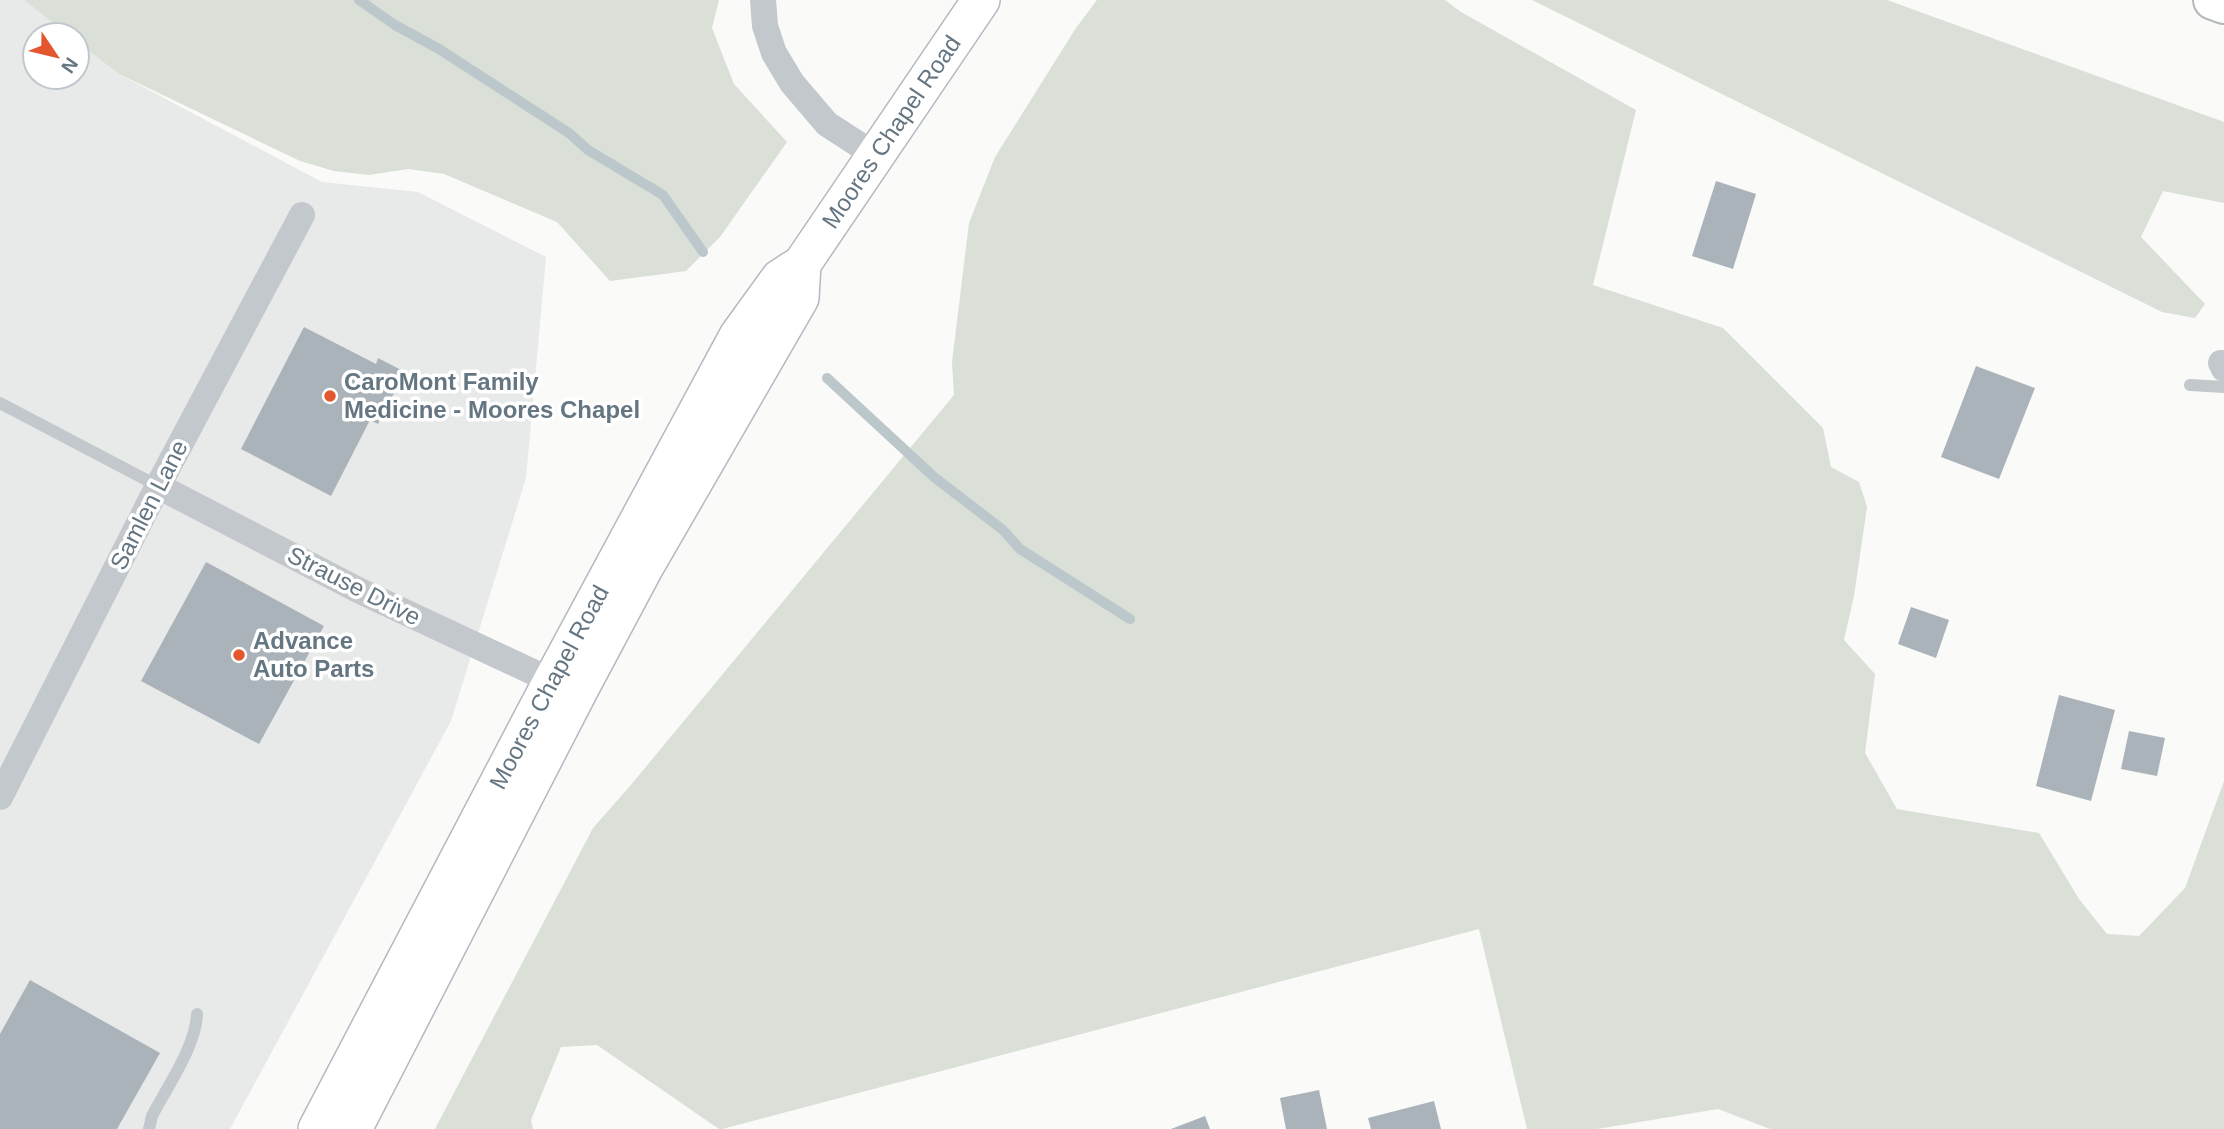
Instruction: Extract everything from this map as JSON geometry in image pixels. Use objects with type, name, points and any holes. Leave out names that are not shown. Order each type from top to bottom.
[{"type":"highway","points":[[2213,0],[2224,4]]},
{"type":"main road","name":"Moores Chapel Road","points":[[317,1129],[552,681],[738,336],[779,278],[802,264],[981,0]]},
{"type":"main road","name":"Moores Chapel Road","points":[[353,1129],[572,702],[750,381],[800,298],[802,264]]},
{"type":"street","points":[[763,0],[765,26],[774,53],[792,83],[827,124],[875,155]]},
{"type":"street","name":"Samlen Lane","points":[[0,797],[158,486],[302,215]]},
{"type":"street","name":"Strause Drive","points":[[158,486],[360,591],[552,681]]},
{"type":"lane","points":[[2190,385],[2223,373]]},
{"type":"lane","points":[[0,404],[158,486]]},
{"type":"lane","points":[[149,1129],[152,1116],[197,1026],[197,1013]]},
{"type":"shaded area","points":[[0,0],[24,0],[50,21],[21,21],[21,91],[91,91],[91,53],[119,74],[322,182],[418,192],[546,257],[526,478],[451,721],[230,1129],[0,1129]]},
{"type":"shaded area","points":[[24,0],[719,0],[712,28],[734,84],[787,142],[720,237],[686,271],[610,281],[557,222],[444,174],[408,169],[369,175],[334,171],[300,161],[119,74],[91,53],[91,21],[50,21]]},
{"type":"shaded area","points":[[1097,0],[1445,0],[1461,12],[1636,110],[1593,285],[1723,328],[1823,428],[1831,467],[1859,482],[1867,507],[1854,596],[1844,640],[1875,674],[1865,753],[1897,809],[2039,833],[2079,899],[2107,934],[2139,936],[2185,888],[2224,781],[2224,1129],[1770,1129],[1718,1109],[1597,1129],[1527,1129],[1479,929],[722,1129],[597,1045],[561,1047],[531,1120],[533,1129],[435,1129],[593,828],[954,395],[952,362],[969,223],[995,157],[1076,28]]},
{"type":"shaded area","points":[[1532,0],[1887,0],[2224,122],[2224,203],[2163,191],[2141,237],[2205,304],[2195,318],[2162,312]]},
{"type":"building","points":[[1716,181],[1756,194],[1733,269],[1692,256]]},
{"type":"building","name":"CaroMont Family Medicine - Moores Chapel","points":[[304,327],[376,364],[378,358],[405,372],[378,424],[370,420],[331,496],[241,449]]},
{"type":"building","points":[[1976,366],[2035,388],[1999,479],[1941,457]]},
{"type":"building","points":[[206,562],[324,626],[259,744],[141,681]]},
{"type":"building","points":[[1911,607],[1949,620],[1936,658],[1898,644]]},
{"type":"building","points":[[2059,695],[2115,710],[2091,801],[2036,786]]},
{"type":"building","points":[[2129,731],[2165,738],[2157,776],[2121,769]]},
{"type":"building","points":[[30,980],[160,1053],[117,1129],[0,1129],[0,1034]]},
{"type":"building","points":[[1319,1090],[1327,1129],[1286,1129],[1280,1098]]},
{"type":"building","points":[[1434,1101],[1441,1129],[1371,1129],[1368,1118]]},
{"type":"building","points":[[1205,1116],[1210,1129],[1171,1129]]},
{"type":"waterway","points":[[359,0],[569,133],[588,150],[663,195],[703,252]]},
{"type":"waterway","points":[[827,378],[934,477],[1003,530],[1020,549],[1130,619]]},
{"type":"place","name":"CaroMont Family Medicine - Moores Chapel","points":[[330,396]]},
{"type":"place","name":"Advance Auto Parts","points":[[239,655]]}]
